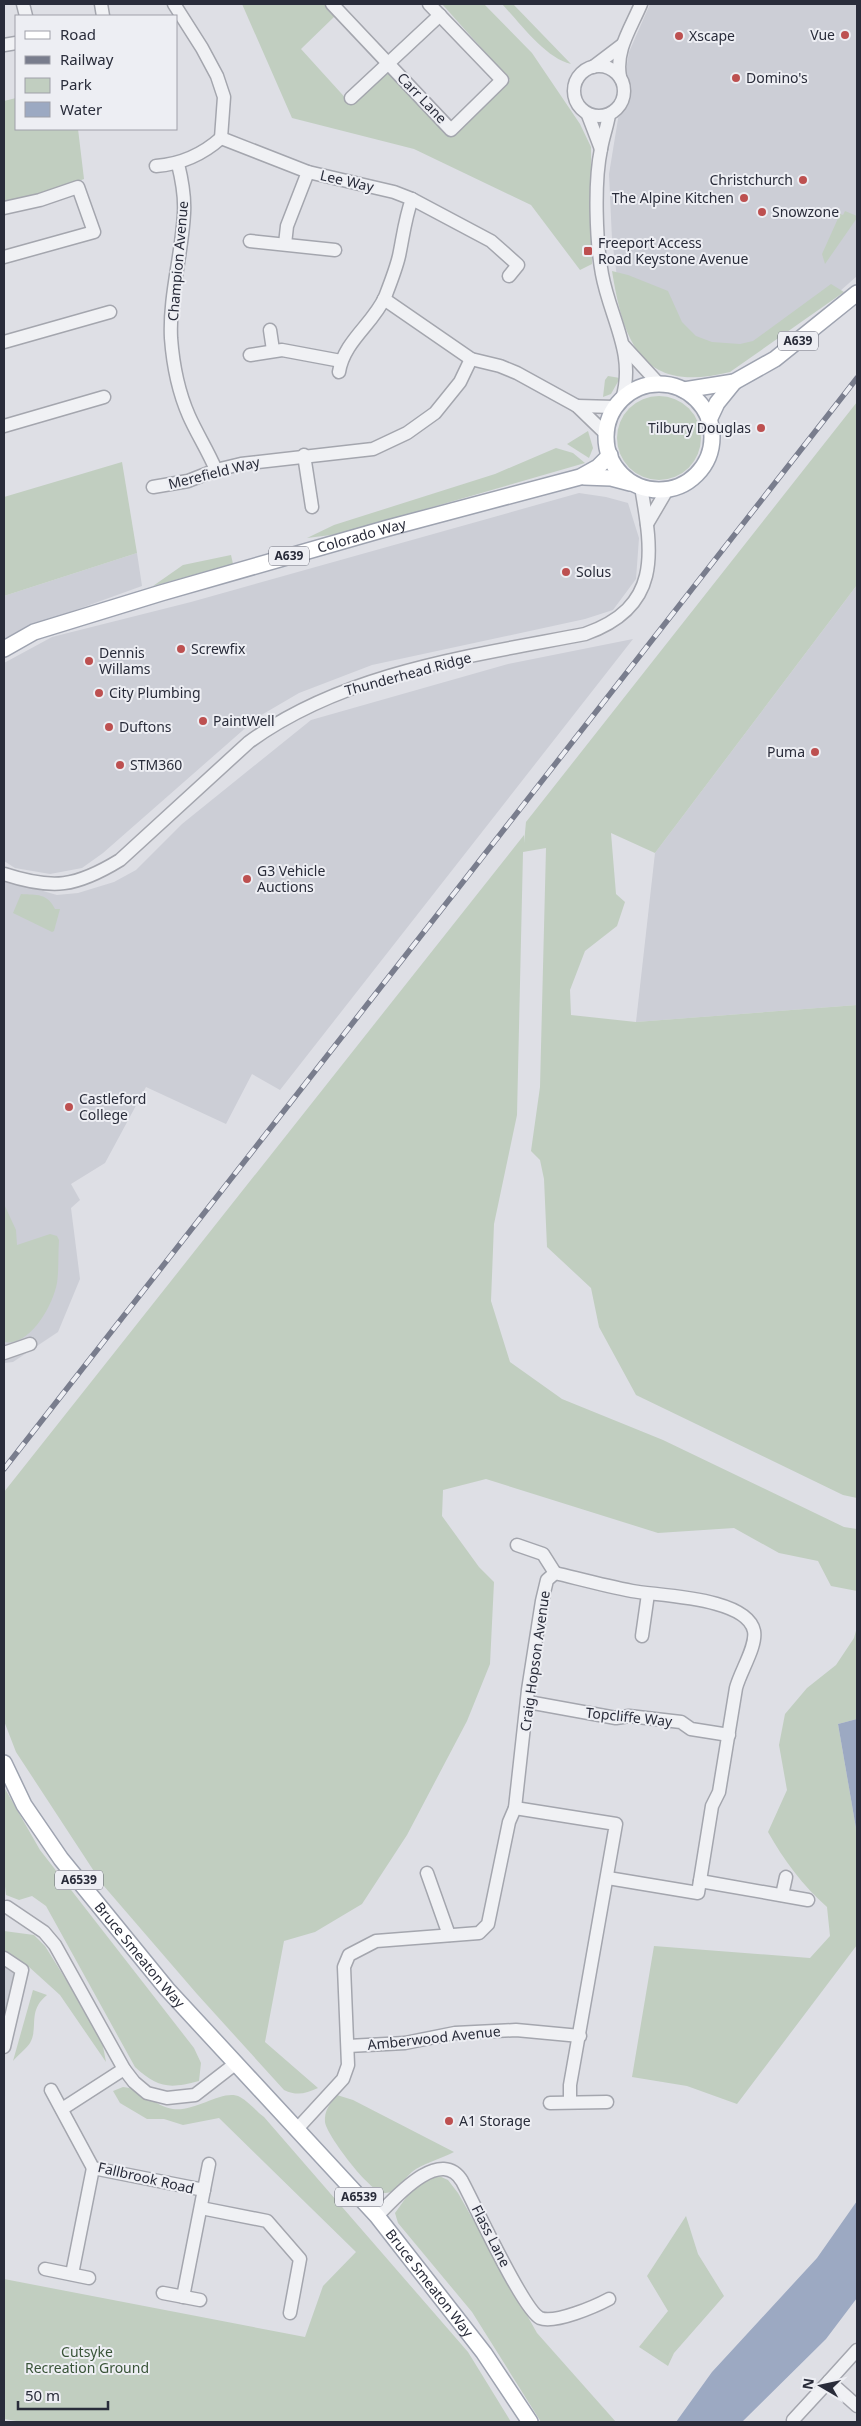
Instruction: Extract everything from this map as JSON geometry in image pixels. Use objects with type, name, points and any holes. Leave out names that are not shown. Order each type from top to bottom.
[{"type":"main road","name":"A639","points":[[618,403],[635,390],[659,384],[684,390],[734,382],[775,359],[857,293]]},
{"type":"main road","name":"A639","points":[[709,420],[717,403],[734,382]]},
{"type":"main road","points":[[667,490],[688,481],[704,465],[711,443],[709,420],[700,404],[684,390]]},
{"type":"main road","points":[[618,403],[608,421],[606,434],[610,456],[614,465],[637,485]]},
{"type":"main road","name":"Colorado Way","points":[[4,649],[34,632],[161,593],[388,528],[580,477],[598,467],[610,456]]},
{"type":"main road","name":"Colorado Way","points":[[580,477],[611,478],[637,485]]},
{"type":"main road","name":"A639","points":[[637,485],[667,490]]},
{"type":"main road","name":"Bruce Smeaton Way","points":[[4,1763],[24,1805],[61,1859],[167,1989],[377,2216],[484,2353],[530,2422]]},
{"type":"street","points":[[156,166],[178,164],[212,146],[221,138],[224,97],[220,83],[202,48],[174,4]]},
{"type":"street","name":"Carr Lane","points":[[332,4],[451,130],[496,88],[502,80],[430,4]]},
{"type":"street","points":[[577,406],[618,403],[628,370],[624,346],[613,319],[602,274],[597,228],[601,149],[609,116],[620,106],[625,95],[618,63],[622,45],[641,4]]},
{"type":"street","points":[[351,98],[440,15]]},
{"type":"street","points":[[601,149],[588,115],[576,103],[574,90],[577,78],[583,71],[594,66],[622,45]]},
{"type":"street","points":[[594,66],[608,67],[620,76]]},
{"type":"street","points":[[588,115],[609,116]]},
{"type":"street","name":"Lee Way","points":[[221,138],[308,172],[394,192],[412,199],[491,241],[518,265],[509,276]]},
{"type":"street","name":"Champion Avenue","points":[[178,164],[184,188],[184,213],[173,294],[171,336],[174,363],[177,382],[189,416],[216,470]]},
{"type":"street","points":[[285,244],[287,226],[308,172]]},
{"type":"street","points":[[4,208],[40,200],[78,186],[94,232],[4,257]]},
{"type":"street","points":[[250,356],[273,350],[340,366],[351,343],[384,299],[399,258],[405,218],[412,199]]},
{"type":"street","points":[[250,241],[335,250]]},
{"type":"street","points":[[384,299],[471,359],[517,372],[577,406],[606,434]]},
{"type":"street","points":[[4,342],[110,312]]},
{"type":"street","points":[[270,330],[273,350]]},
{"type":"street","points":[[624,346],[659,384]]},
{"type":"street","name":"Merefield Way","points":[[153,487],[188,481],[216,470],[304,455],[374,448],[407,433],[423,423],[438,410],[460,382],[471,359]]},
{"type":"street","points":[[4,426],[104,397]]},
{"type":"street","points":[[304,455],[312,507]]},
{"type":"street","name":"Thunderhead Ridge","points":[[4,874],[30,883],[53,884],[76,882],[96,874],[120,860],[249,742],[316,702],[367,683],[426,667],[585,634],[605,627],[630,607],[644,585],[648,557],[647,524],[637,485]]},
{"type":"street","points":[[647,524],[667,490]]},
{"type":"street","points":[[4,1353],[30,1344]]},
{"type":"street","points":[[517,1545],[543,1554],[554,1573]]},
{"type":"street","name":"Craig Hopson Avenue","points":[[297,2129],[343,2079],[348,2065],[344,1967],[349,1955],[376,1941],[478,1932],[488,1924],[506,1831],[515,1808],[542,1601],[547,1580],[554,1573],[648,1594],[702,1600],[739,1612],[752,1624],[754,1639],[739,1674],[719,1792],[712,1806],[700,1881]]},
{"type":"street","points":[[642,1636],[648,1594]]},
{"type":"street","name":"Topcliffe Way","points":[[528,1702],[616,1718],[629,1716],[681,1722],[691,1729],[729,1735]]},
{"type":"street","points":[[515,1808],[616,1824],[570,2085],[570,2102]]},
{"type":"street","points":[[427,1873],[449,1935]]},
{"type":"street","points":[[782,1895],[786,1877]]},
{"type":"street","points":[[608,1878],[698,1893],[700,1881],[808,1900]]},
{"type":"street","points":[[7,1907],[44,1932],[55,1945],[124,2069],[134,2082],[147,2093],[167,2098],[195,2095],[235,2064]]},
{"type":"street","points":[[4,1958],[22,1970],[4,2047]]},
{"type":"street","name":"Amberwood Avenue","points":[[348,2046],[405,2043],[455,2033],[516,2030],[579,2041]]},
{"type":"street","points":[[62,2109],[124,2069]]},
{"type":"street","name":"Fallbrook Road","points":[[51,2090],[93,2168],[204,2190]]},
{"type":"street","points":[[550,2103],[606,2102]]},
{"type":"street","name":"Fallbrook Road","points":[[209,2164],[200,2208],[268,2221],[300,2259],[290,2313]]},
{"type":"street","points":[[72,2274],[93,2168]]},
{"type":"street","name":"Flass Lane","points":[[377,2216],[416,2178],[434,2171],[446,2171],[455,2174],[462,2181],[522,2295],[537,2316],[543,2318],[575,2314],[609,2300]]},
{"type":"street","points":[[183,2297],[200,2208]]},
{"type":"street","points":[[45,2269],[89,2278]]},
{"type":"street","points":[[163,2293],[200,2300]]},
{"type":"street","points":[[793,2420],[857,2350]]},
{"type":"street","points":[[829,2380],[857,2406]]},
{"type":"shaded area","name":"Xscape","points":[[650,4],[857,4],[857,276],[839,292],[727,370],[620,300],[612,239],[609,174],[629,52]]},
{"type":"shaded area","points":[[579,493],[628,503],[639,538],[636,579],[613,610],[585,619],[372,665],[299,693],[258,717],[103,853],[82,868],[50,874],[15,868],[4,861],[4,663],[52,637],[191,602]]},
{"type":"shaded area","points":[[137,553],[142,586],[23,629],[4,639],[4,596]]},
{"type":"shaded area","points":[[857,585],[857,1005],[636,1022],[655,853]]},
{"type":"shaded area","points":[[633,639],[280,1090],[252,1074],[226,1124],[146,1087],[105,1163],[71,1184],[80,1200],[71,1208],[80,1279],[58,1332],[13,1362],[4,1363],[4,880],[57,895],[78,893],[114,882],[136,870],[182,824],[311,720],[508,664]]},
{"type":"shaded area","points":[[4,1967],[16,1971],[4,2027]]},
{"type":"green space","points":[[242,4],[324,4],[335,16],[301,49],[350,103],[388,73],[450,137],[510,80],[442,4],[484,4],[532,53],[580,124],[591,147],[592,264],[580,270],[531,205],[414,149],[292,118]]},
{"type":"green space","points":[[502,4],[513,4],[571,64],[562,61],[543,48]]},
{"type":"green space","points":[[15,98],[15,130],[78,130],[84,179],[40,195],[4,205],[4,101]]},
{"type":"green space","points":[[845,211],[857,216],[857,218],[825,264],[822,254],[840,214],[843,215]]},
{"type":"green space","points":[[612,271],[628,275],[668,291],[682,322],[696,336],[712,342],[740,344],[753,341],[831,284],[844,292],[730,372],[701,377],[677,376],[658,369],[643,358],[632,342],[623,322]]},
{"type":"green space","points":[[608,376],[620,378],[611,394],[603,397],[605,380]]},
{"type":"green space","points":[[659,396],[675,399],[689,408],[698,422],[701,438],[698,454],[689,468],[675,477],[659,480],[643,477],[629,468],[620,454],[617,438],[620,422],[629,408],[643,399]]},
{"type":"green space","points":[[857,402],[857,585],[655,853],[611,833],[616,894],[625,902],[617,926],[585,951],[570,990],[571,1015],[636,1022],[857,1005],[857,1498],[843,1495],[636,1395],[599,1327],[591,1288],[547,1247],[544,1179],[540,1160],[531,1151],[540,1087],[546,848],[523,852],[517,1115],[494,1224],[491,1301],[510,1362],[562,1399],[663,1440],[844,1527],[857,1529],[857,1591],[831,1586],[818,1561],[779,1553],[734,1528],[658,1533],[486,1479],[443,1490],[442,1516],[479,1567],[494,1582],[490,1664],[467,1721],[407,1835],[362,1904],[315,1932],[284,1941],[265,2042],[318,2088],[301,2094],[289,2092],[284,2090],[197,1994],[103,1885],[16,1752],[4,1721],[4,1492],[524,835],[524,843],[526,822]]},
{"type":"green space","points":[[588,431],[593,448],[589,458],[567,444]]},
{"type":"green space","points":[[556,448],[573,453],[585,463],[339,534],[307,538],[334,525],[495,474]]},
{"type":"green space","points":[[122,462],[137,553],[4,596],[4,497]]},
{"type":"green space","points":[[231,555],[233,564],[153,586],[183,565]]},
{"type":"green space","points":[[21,894],[45,897],[55,909],[60,909],[54,931],[52,932],[13,913]]},
{"type":"green space","points":[[4,1204],[16,1230],[17,1245],[50,1234],[57,1236],[59,1240],[57,1283],[51,1302],[39,1323],[23,1338],[14,1342],[4,1342]]},
{"type":"green space","points":[[857,1627],[857,1719],[838,1724],[857,1834],[857,1945],[737,2104],[687,2086],[632,2077],[654,1946],[810,1958],[830,1936],[827,1907],[794,1872],[768,1832],[787,1790],[779,1745],[785,1714],[807,1688],[836,1665],[854,1638]]},
{"type":"green space","points":[[4,1787],[40,1850],[194,2048],[201,2063],[199,2081],[172,2086],[164,2085],[150,2079],[135,2067],[46,1906],[32,1896],[19,1900],[6,1895],[4,1878]]},
{"type":"green space","points":[[4,1931],[34,1935],[45,1946],[101,2036],[106,2062],[60,1995],[28,1966],[4,1953]]},
{"type":"green space","points":[[33,1990],[47,1995],[37,2007],[34,2031],[30,2043],[13,2061]]},
{"type":"green space","name":"Cutsyke Recreation Ground","points":[[123,2087],[135,2090],[173,2109],[191,2107],[233,2095],[240,2097],[249,2104],[264,2117],[468,2352],[511,2422],[23,2422],[4,2419],[4,2279],[305,2337],[323,2286],[356,2252],[219,2118],[183,2125],[164,2119],[147,2119],[120,2103],[113,2091]]},
{"type":"green space","points":[[337,2095],[353,2100],[454,2152],[416,2169],[394,2191],[384,2193],[377,2190],[359,2174],[340,2150],[327,2128],[325,2114]]},
{"type":"green space","points":[[437,2175],[448,2180],[458,2193],[537,2333],[616,2422],[541,2422],[472,2312],[398,2223],[395,2213],[415,2185]]},
{"type":"green space","points":[[686,2216],[698,2254],[724,2296],[674,2353],[668,2366],[639,2347],[668,2311],[647,2276]]},
{"type":"water","points":[[857,1719],[857,1834],[838,1724]]},
{"type":"water","points":[[857,2201],[857,2298],[826,2339],[742,2422],[676,2422],[712,2372],[817,2258]]},
{"type":"railway","points":[[4,1469],[857,378]]},
{"type":"place","name":"Vue","points":[[845,35]]},
{"type":"place","name":"Xscape","points":[[679,36]]},
{"type":"place","name":"Domino's","points":[[736,78]]},
{"type":"place","name":"Christchurch","points":[[803,180]]},
{"type":"place","name":"The Alpine Kitchen","points":[[744,198]]},
{"type":"place","name":"Snowzone","points":[[762,212]]},
{"type":"place","name":"Freeport Access Road Keystone Avenue","points":[[588,251]]},
{"type":"place","name":"Tilbury Douglas","points":[[761,428]]},
{"type":"place","name":"Solus","points":[[566,572]]},
{"type":"place","name":"Screwfix","points":[[181,649]]},
{"type":"place","name":"Dennis Willams","points":[[89,661]]},
{"type":"place","name":"City Plumbing","points":[[99,693]]},
{"type":"place","name":"PaintWell","points":[[203,721]]},
{"type":"place","name":"Duftons","points":[[109,727]]},
{"type":"place","name":"Puma","points":[[815,752]]},
{"type":"place","name":"STM360","points":[[120,765]]},
{"type":"place","name":"G3 Vehicle Auctions","points":[[247,879]]},
{"type":"place","name":"Castleford College","points":[[69,1107]]},
{"type":"place","name":"A1 Storage","points":[[449,2121]]}]
